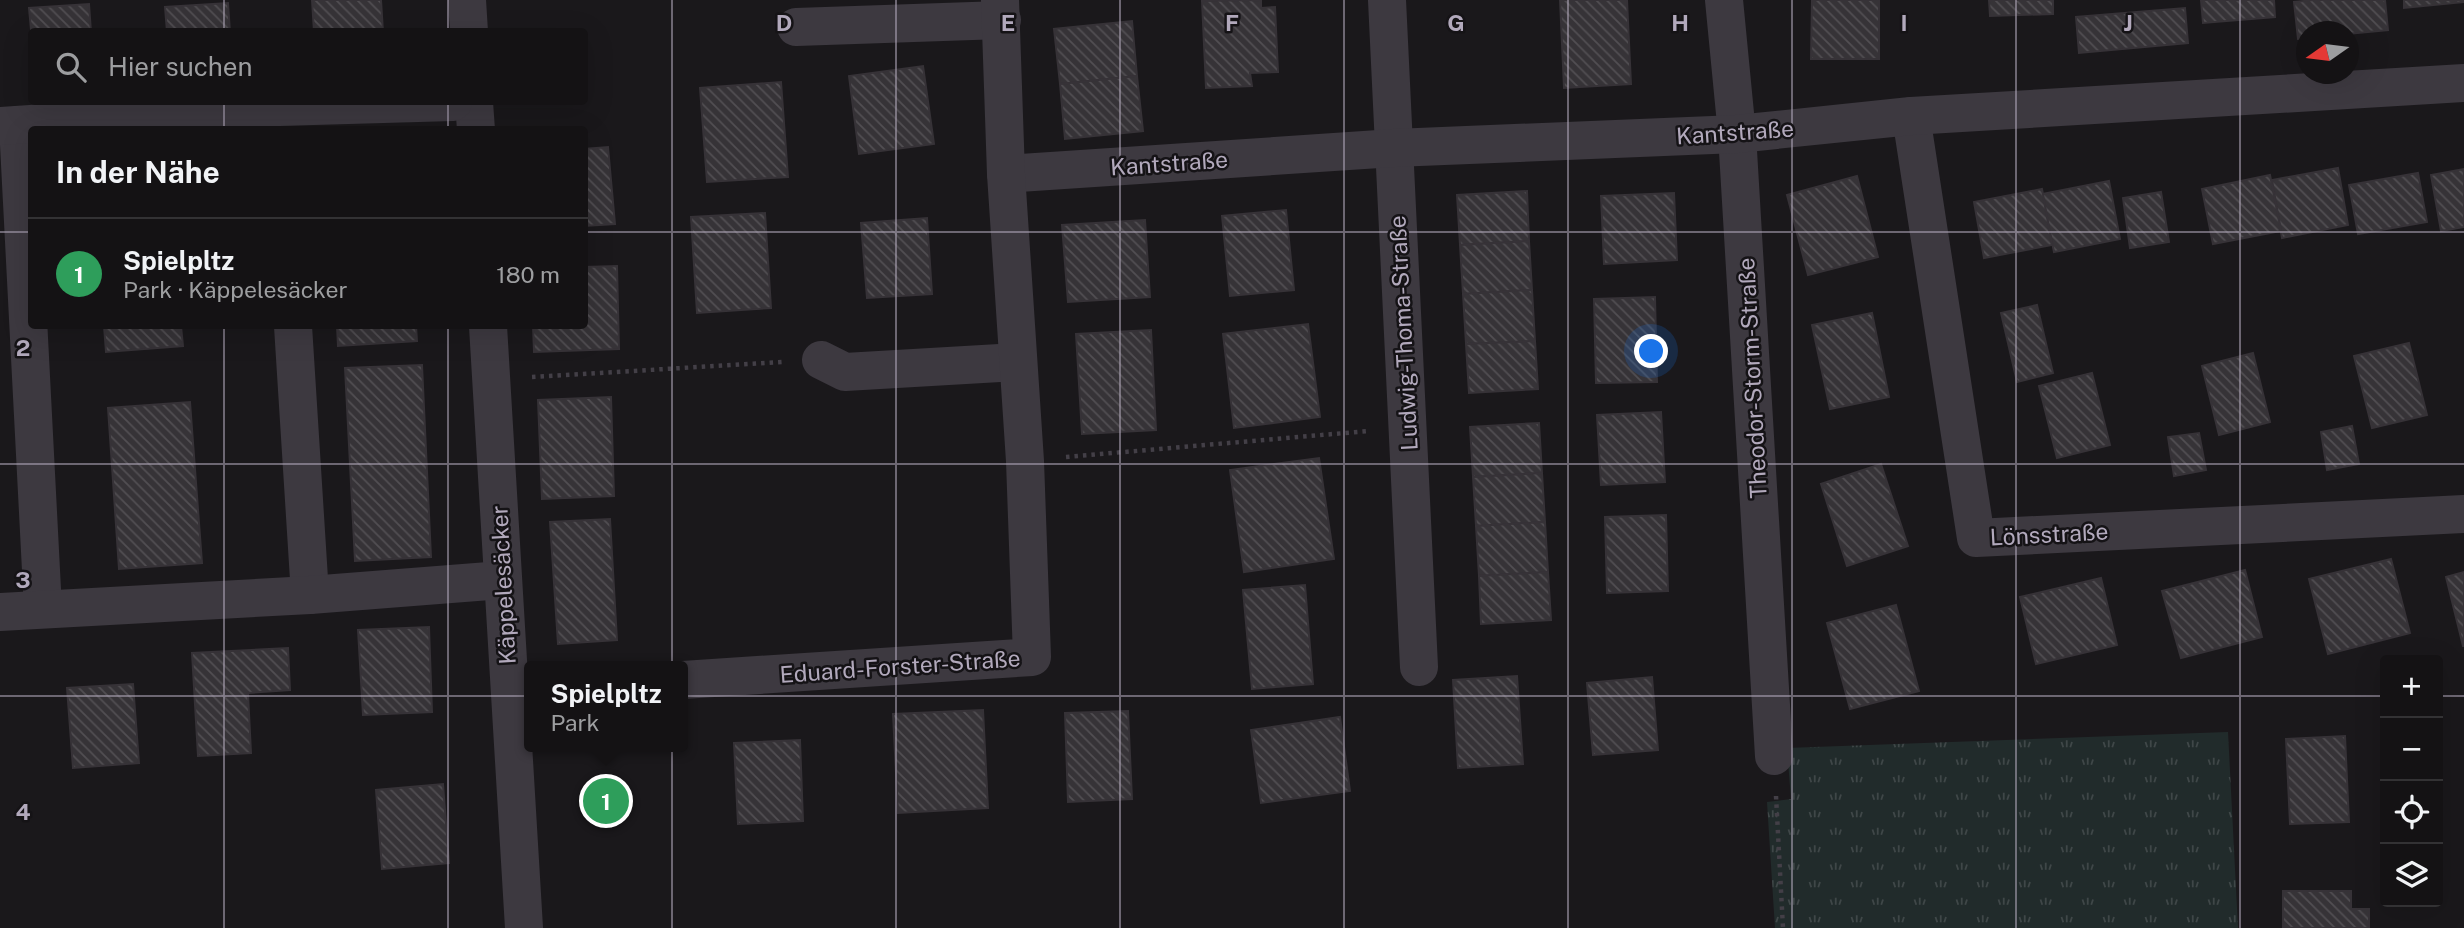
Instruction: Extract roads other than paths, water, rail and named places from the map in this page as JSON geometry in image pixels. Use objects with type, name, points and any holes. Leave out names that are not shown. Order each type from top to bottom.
[{"type":"street","points":[[467,0],[469,28]]},
{"type":"street","name":"Ludwig-Thoma-Straße","points":[[1387,0],[1419,667]]},
{"type":"street","name":"Theodor-Storm-Straße","points":[[1724,0],[1737,134],[1774,756]]},
{"type":"street","name":"Eduard-Forster-Straße","points":[[688,680],[1032,657],[1024,461],[1006,174],[1001,10],[796,27]]},
{"type":"street","name":"Kantstraße","points":[[1006,174],[1394,148],[1737,134],[1912,116],[2464,83]]},
{"type":"street","points":[[43,609],[9,126],[280,118],[421,105]]},
{"type":"street","points":[[474,105],[476,126]]},
{"type":"street","name":"Lönsstraße","points":[[1912,116],[1976,538],[2464,514]]},
{"type":"street","points":[[293,329],[310,595]]},
{"type":"street","name":"Käppelesäcker","points":[[488,329],[502,580],[519,691],[524,928]]},
{"type":"street","points":[[821,360],[845,372],[1017,362]]},
{"type":"street","points":[[0,612],[310,595],[502,580]]},
{"type":"place","name":"Spielpltz","points":[[606,801]]}]
